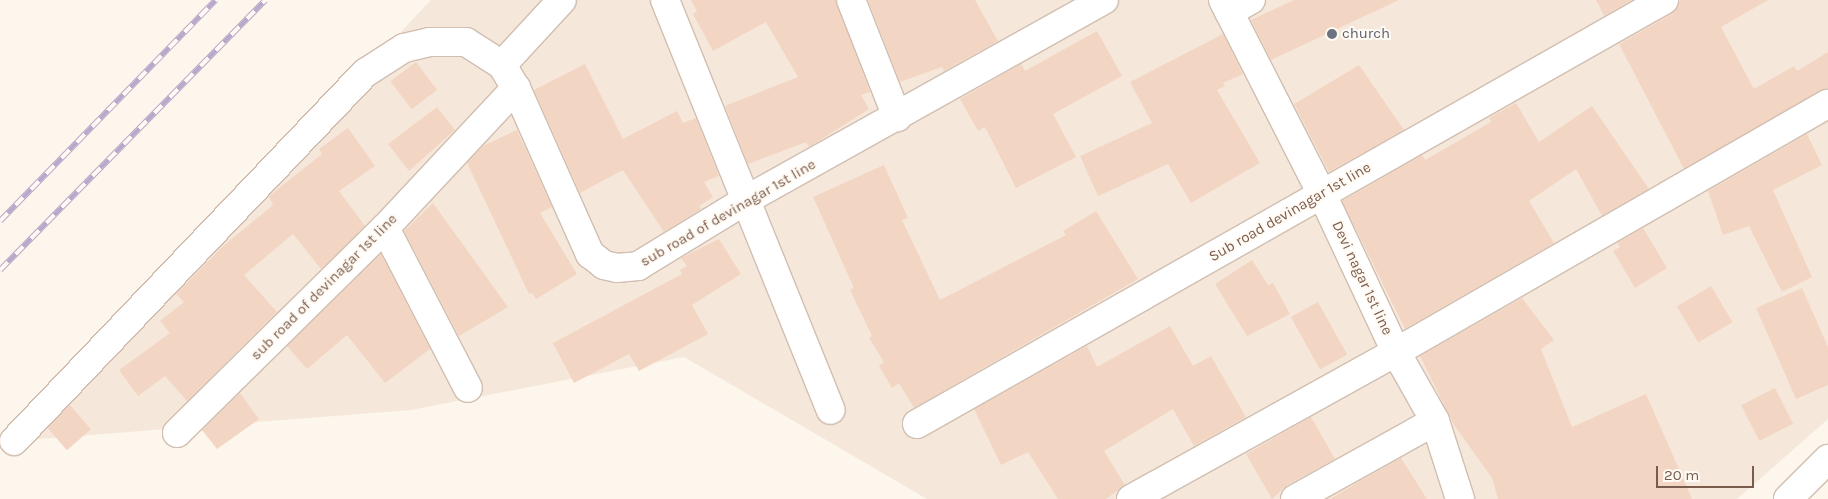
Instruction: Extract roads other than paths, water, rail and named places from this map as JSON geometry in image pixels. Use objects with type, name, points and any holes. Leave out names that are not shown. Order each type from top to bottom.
[{"type":"street","points":[[502,65],[562,0]]},
{"type":"street","points":[[665,0],[831,410]]},
{"type":"street","points":[[851,0],[897,118]]},
{"type":"street","name":"sub road of devinagar 1st line","points":[[177,433],[385,228],[516,88],[590,254],[604,265],[617,268],[638,266],[746,200],[897,118],[1104,0]]},
{"type":"street","name":"Sub road devinagar 1st line","points":[[917,424],[1664,0]]},
{"type":"street","name":"Devi nagar 1st line","points":[[1234,4],[1396,352],[1436,421]]},
{"type":"street","points":[[14,441],[365,73],[404,48],[429,42],[466,42],[502,65],[516,88]]},
{"type":"street","points":[[1131,499],[1396,352],[1828,104]]},
{"type":"street","points":[[385,228],[468,388]]},
{"type":"street","points":[[1295,499],[1436,421],[1460,499]]},
{"type":"street","points":[[1788,499],[1828,459]]},
{"type":"railway","points":[[0,221],[216,0]]},
{"type":"railway","points":[[0,270],[265,0]]},
{"type":"place","name":"church","points":[[1332,34]]}]
